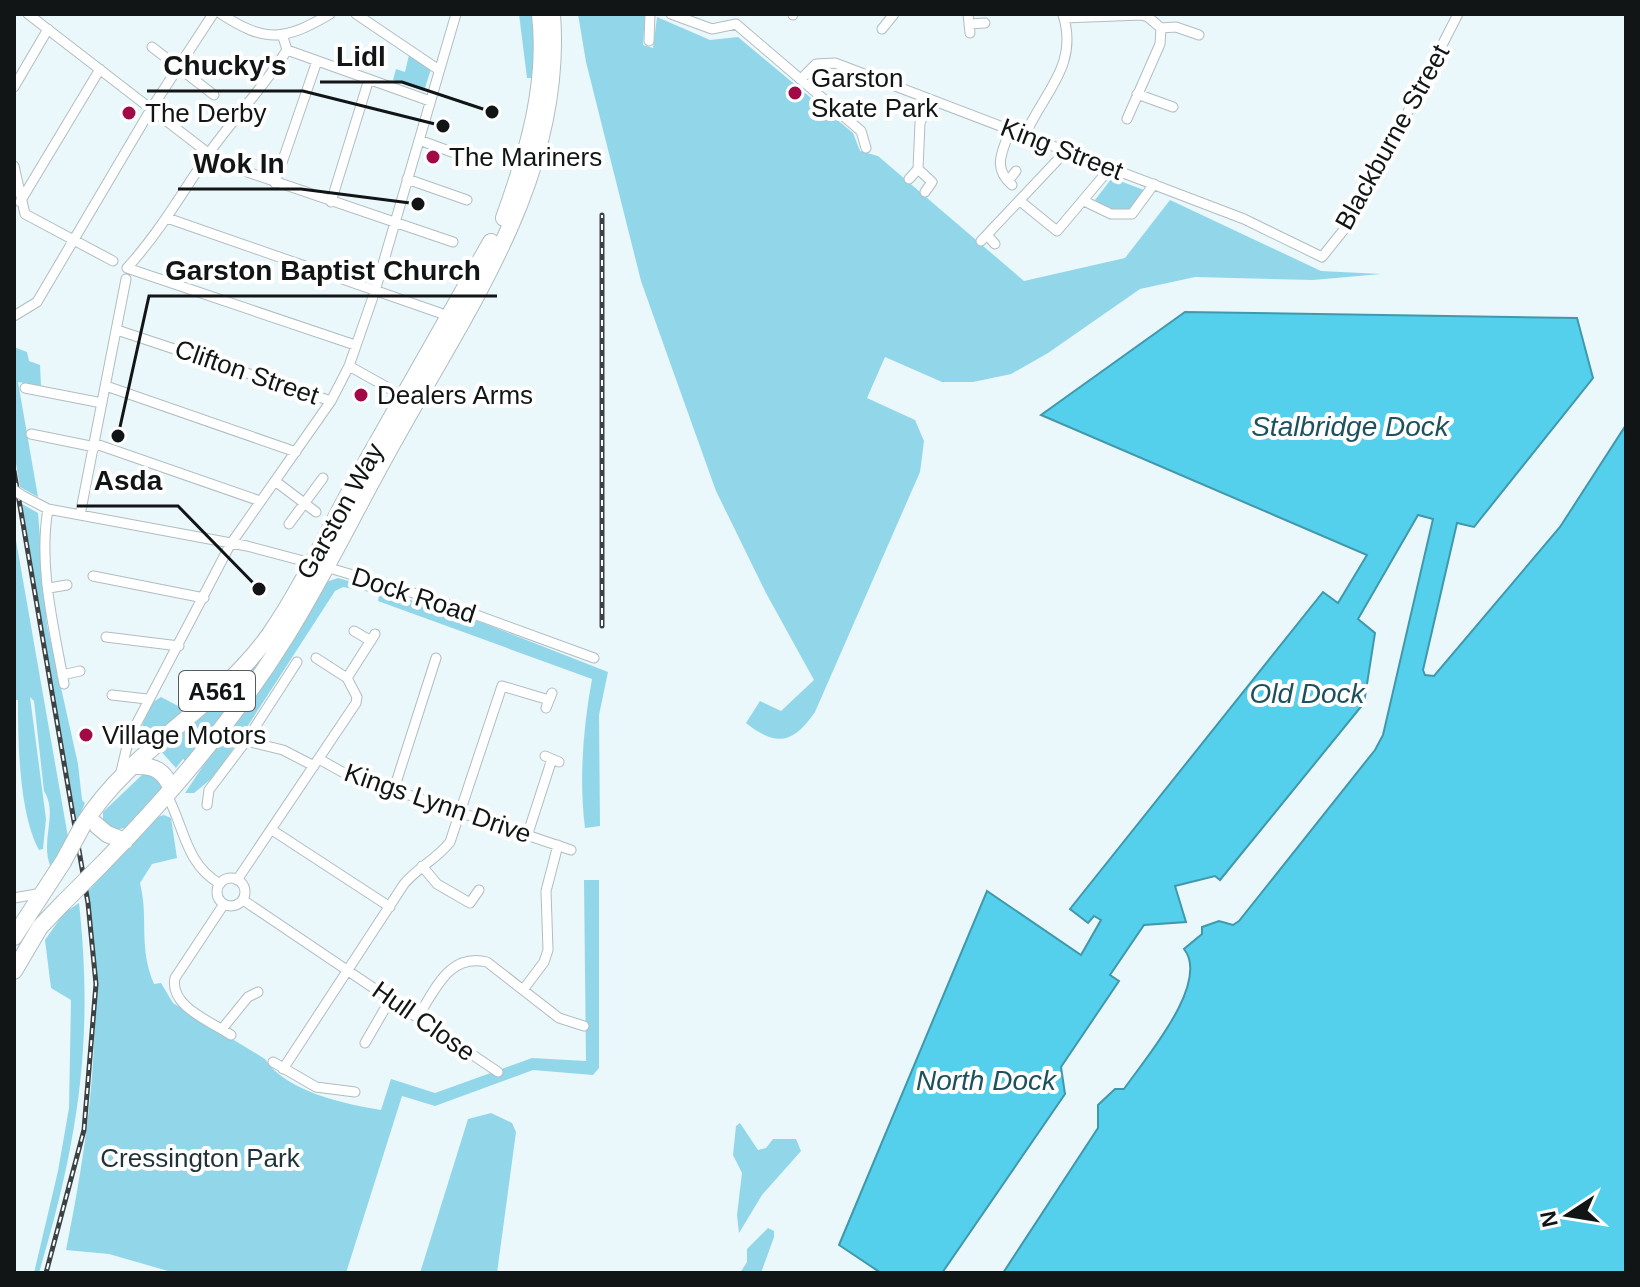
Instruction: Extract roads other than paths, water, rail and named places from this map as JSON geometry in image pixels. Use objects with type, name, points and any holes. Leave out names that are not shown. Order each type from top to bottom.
[{"type":"highway","name":"Garston Way","points":[[119,783],[257,649],[320,566],[357,479],[504,219],[525,160],[539,94],[540,14]]},
{"type":"highway","name":"Garston Way","points":[[170,792],[261,675],[483,279],[530,182],[551,95],[552,14]]},
{"type":"highway","points":[[135,766],[156,768],[166,776],[170,792]]},
{"type":"highway","name":"A561","points":[[14,937],[85,822],[119,783]]},
{"type":"highway","name":"A561","points":[[14,971],[40,927],[170,792]]},
{"type":"highway","points":[[85,822],[125,841]]},
{"type":"street","points":[[28,14],[208,155],[231,168],[453,242]]},
{"type":"street","points":[[14,316],[37,302],[151,109],[213,14]]},
{"type":"street","points":[[221,14],[261,36],[283,37],[330,14]]},
{"type":"street","points":[[356,14],[439,70]]},
{"type":"street","points":[[119,783],[120,765],[129,738],[147,699],[179,646],[230,545],[331,401],[349,366],[375,291],[456,14]]},
{"type":"street","points":[[649,41],[650,14]]},
{"type":"street","points":[[671,14],[712,29],[736,24],[742,14]]},
{"type":"street","points":[[882,29],[894,14]]},
{"type":"street","name":"Blackburne Street","points":[[1322,257],[1354,217],[1458,14]]},
{"type":"street","points":[[1025,135],[1064,66],[1068,40],[1063,16],[1141,15],[1161,28],[1176,27],[1199,35]]},
{"type":"street","points":[[969,24],[985,23]]},
{"type":"street","points":[[736,24],[861,131],[866,148]]},
{"type":"street","points":[[1127,119],[1160,44],[1161,28]]},
{"type":"street","points":[[14,87],[48,29]]},
{"type":"street","points":[[283,37],[287,50]]},
{"type":"street","points":[[152,47],[214,95]]},
{"type":"street","points":[[287,50],[430,101]]},
{"type":"street","points":[[287,50],[208,155],[167,218],[127,268],[355,345]]},
{"type":"street","points":[[275,183],[317,61]]},
{"type":"street","name":"King Street","points":[[801,79],[816,64],[826,61],[1111,167],[1277,233],[1298,249],[1322,257]]},
{"type":"street","points":[[20,202],[100,69]]},
{"type":"street","points":[[331,202],[369,79]]},
{"type":"street","points":[[1137,94],[1173,107]]},
{"type":"street","points":[[909,179],[918,169],[920,123],[930,99]]},
{"type":"street","points":[[1010,130],[998,165],[1000,174],[1010,183],[1016,171]]},
{"type":"street","points":[[419,140],[479,162]]},
{"type":"street","points":[[995,244],[984,238],[1066,151]]},
{"type":"street","points":[[14,166],[25,214],[113,261]]},
{"type":"street","points":[[1020,201],[1057,231],[1111,167]]},
{"type":"street","points":[[918,169],[932,182],[925,192]]},
{"type":"street","points":[[407,179],[467,200]]},
{"type":"street","points":[[1084,201],[1111,214],[1132,214],[1154,184]]},
{"type":"street","points":[[167,218],[440,313]]},
{"type":"street","points":[[80,515],[126,279]]},
{"type":"street","name":"Clifton Street","points":[[117,330],[331,401]]},
{"type":"street","points":[[349,366],[392,390]]},
{"type":"street","points":[[106,386],[296,452]]},
{"type":"street","points":[[25,388],[102,403]]},
{"type":"street","points":[[31,434],[95,446],[260,501]]},
{"type":"street","points":[[289,524],[323,478]]},
{"type":"street","points":[[275,481],[316,512]]},
{"type":"street","name":"Dock Road","points":[[14,490],[48,509],[247,546],[320,566],[430,598],[594,658]]},
{"type":"street","points":[[48,509],[49,588],[63,680],[80,671]]},
{"type":"street","points":[[93,576],[204,598]]},
{"type":"street","points":[[49,588],[67,585]]},
{"type":"street","points":[[347,678],[373,638],[354,631]]},
{"type":"street","points":[[106,637],[179,646]]},
{"type":"street","points":[[237,880],[356,703],[357,697],[347,678],[316,658]]},
{"type":"street","points":[[394,789],[436,658]]},
{"type":"street","points":[[207,805],[206,789],[246,741],[297,662]]},
{"type":"street","points":[[283,1069],[404,884],[422,866],[440,855],[450,842],[502,686],[549,700]]},
{"type":"street","points":[[112,695],[147,699]]},
{"type":"street","name":"Kings Lynn Drive","points":[[246,741],[283,750],[571,850]]},
{"type":"street","points":[[528,833],[552,759]]},
{"type":"street","points":[[170,792],[191,859],[220,884]]},
{"type":"street","points":[[272,830],[390,907]]},
{"type":"street","name":"Kings Lynn Drive","points":[[523,990],[544,962],[548,950],[546,891],[558,845]]},
{"type":"street","points":[[422,866],[437,884],[470,903],[479,890]]},
{"type":"street","points":[[229,879],[237,880],[245,889],[243,900],[234,906],[224,904],[218,895],[220,884],[229,879]]},
{"type":"street","points":[[14,898],[43,892]]},
{"type":"street","name":"Hull Close","points":[[243,900],[498,1072]]},
{"type":"street","points":[[224,904],[175,978],[173,988],[180,1001],[226,1032],[254,994],[242,987]]},
{"type":"street","points":[[418,1016],[447,972],[465,960],[487,962],[559,1018],[584,1026]]},
{"type":"street","points":[[365,1043],[391,998]]},
{"type":"street","points":[[273,1062],[316,1087],[355,1092]]},
{"type":"water","points":[[1185,312],[1577,318],[1593,378],[1474,527],[1457,523],[1423,670],[1425,675],[1434,676],[1560,527],[1626,425],[1626,1273],[1003,1273],[1098,1128],[1098,1105],[1115,1089],[1124,1089],[1172,1021],[1189,981],[1190,964],[1184,949],[1202,934],[1202,927],[1219,921],[1233,925],[1239,921],[1375,750],[1383,735],[1433,519],[1418,515],[1358,619],[1375,633],[1364,703],[1220,880],[1215,876],[1175,886],[1186,922],[1144,925],[1110,975],[1119,981],[1061,1067],[1065,1094],[942,1273],[881,1273],[839,1245],[987,891],[1081,955],[1101,920],[1094,916],[1088,923],[1070,909],[1323,592],[1338,603],[1367,555],[1041,415]]},
{"type":"railway","points":[[602,215],[602,626]]},
{"type":"railway","points":[[14,471],[88,903],[96,984],[84,1130],[46,1273]]},
{"type":"place","name":"Garston Skate Park","points":[[795,93]]},
{"type":"place","name":"Lidl","points":[[492,112]]},
{"type":"place","name":"The Derby","points":[[129,113]]},
{"type":"place","name":"Chucky's","points":[[443,126]]},
{"type":"place","name":"The Mariners","points":[[433,157]]},
{"type":"place","name":"Wok In","points":[[418,204]]},
{"type":"place","name":"Dealers Arms","points":[[361,395]]},
{"type":"place","name":"Garston Baptist Church","points":[[118,436]]},
{"type":"place","name":"Asda","points":[[259,589]]},
{"type":"place","name":"Village Motors","points":[[86,735]]},
{"type":"water label","name":"Stalbridge Dock","points":[[1350,426]]},
{"type":"water label","name":"Old Dock","points":[[1307,693]]},
{"type":"water label","name":"North Dock","points":[[986,1080]]},
{"type":"park label","name":"Cressington Park","points":[[200,1158]]}]
